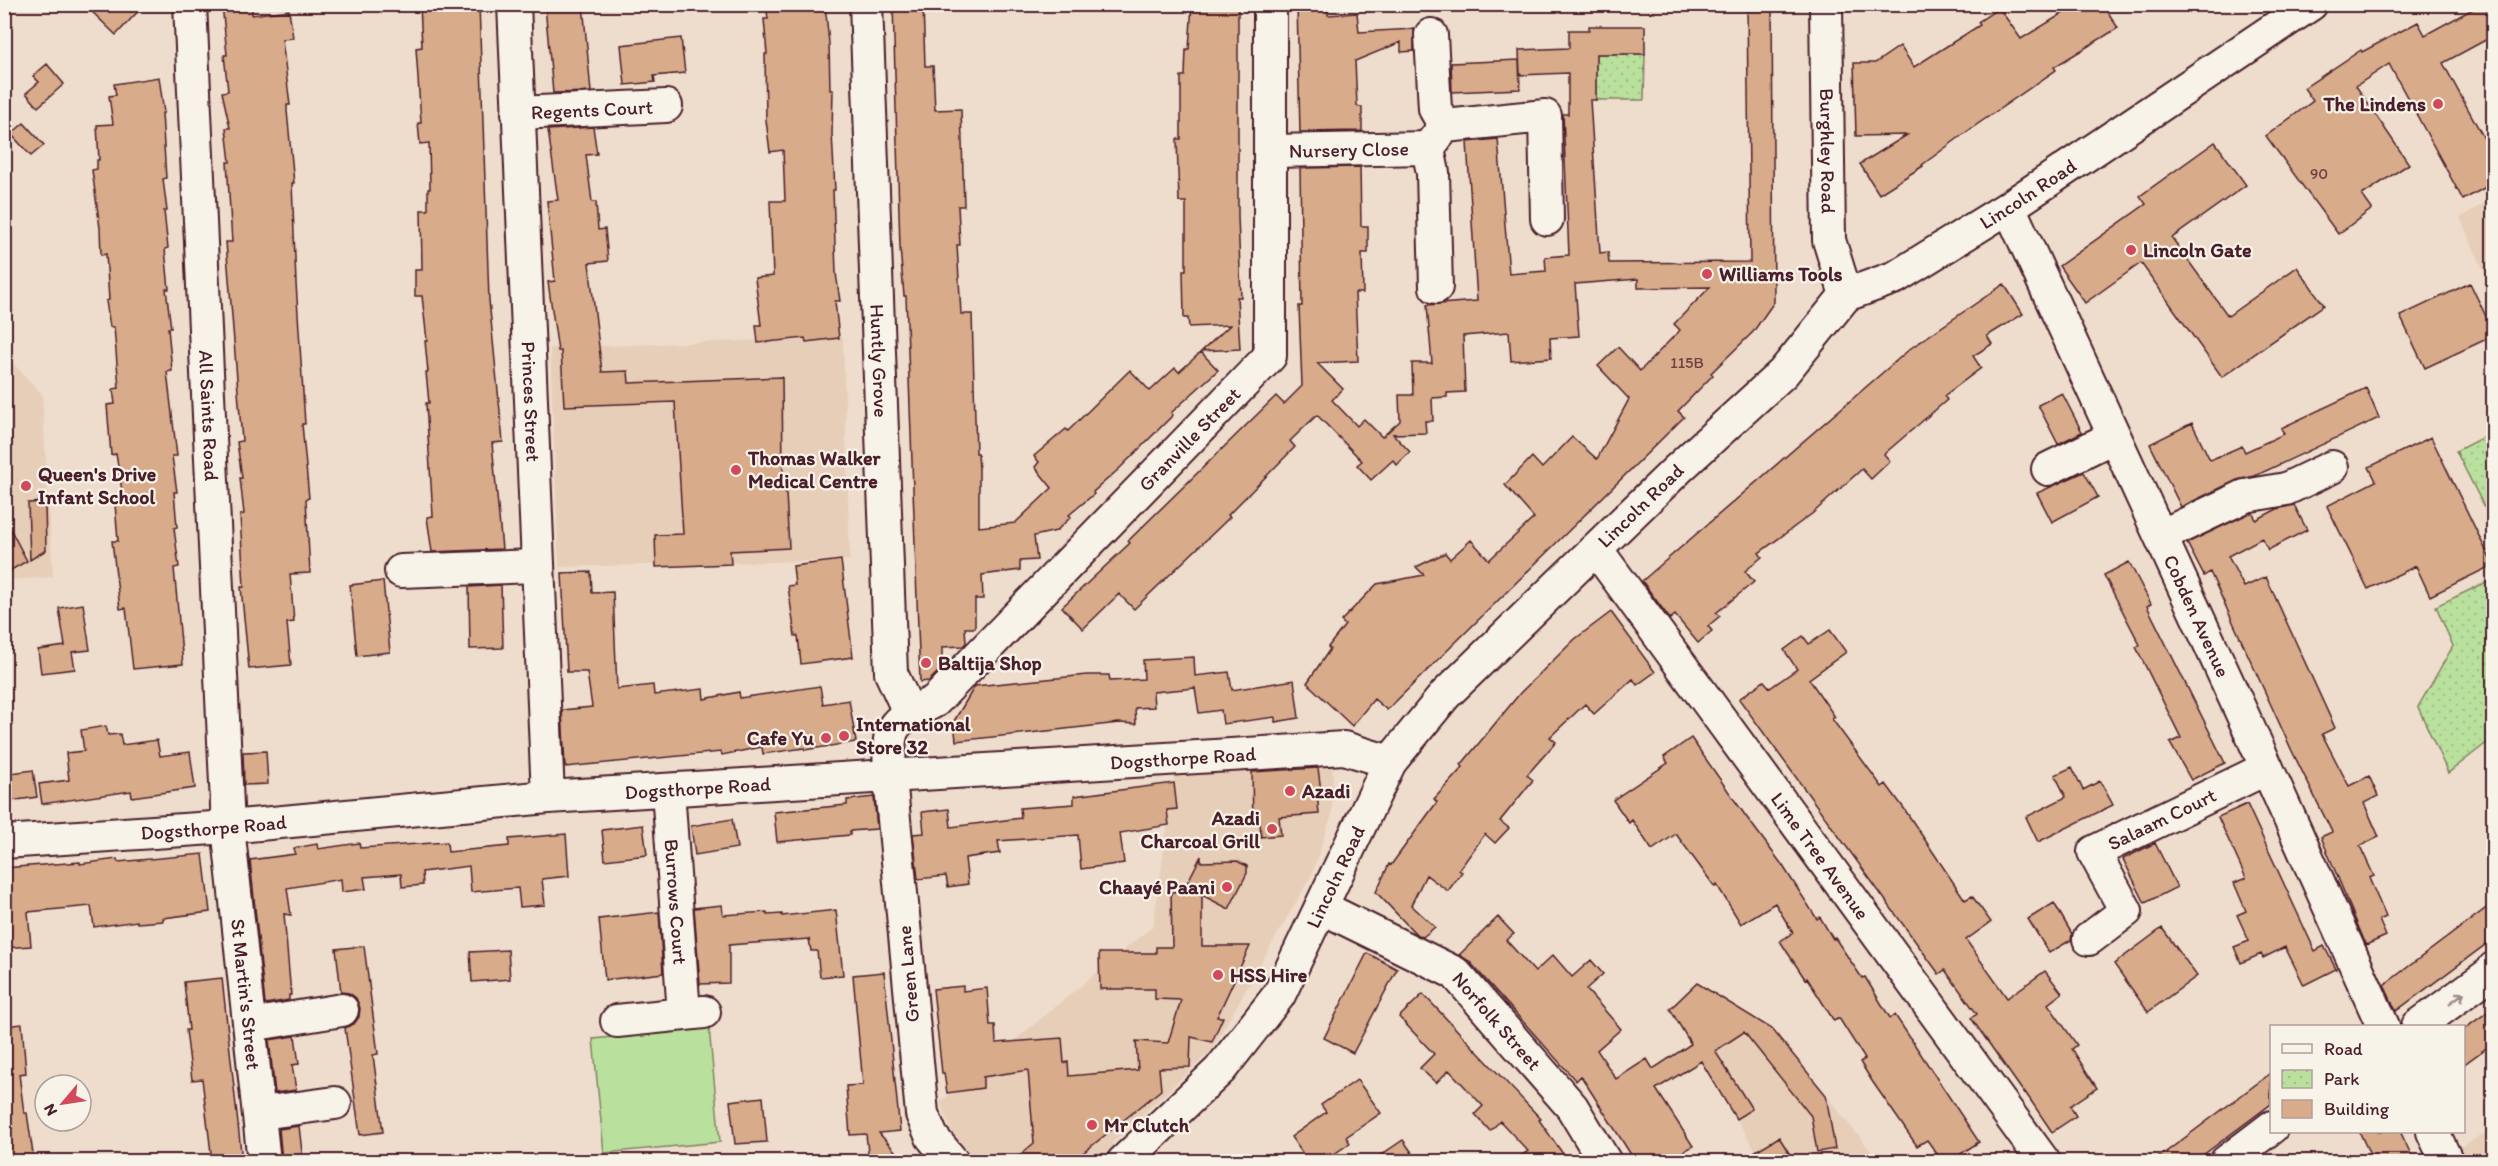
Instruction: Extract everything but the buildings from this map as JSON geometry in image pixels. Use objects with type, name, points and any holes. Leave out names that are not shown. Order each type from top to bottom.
[{"type":"street","name":"All Saints Road","points":[[190,4],[228,827]]},
{"type":"street","name":"Princes Street","points":[[514,4],[548,797]]},
{"type":"street","name":"Huntly Grove","points":[[866,4],[891,673],[910,714]]},
{"type":"street","name":"Granville Street","points":[[890,777],[888,740],[897,722],[935,701],[1270,356],[1270,4]]},
{"type":"street","name":"Burghley Road","points":[[1826,4],[1829,240],[1846,295]]},
{"type":"street","name":"Lincoln Road","points":[[1134,1158],[1220,1070],[1278,995],[1390,762],[1445,695],[1678,469],[1783,374],[1846,295],[1896,277],[2009,207],[2311,4]]},
{"type":"street","name":"Nursery Close","points":[[1431,35],[1436,109],[1433,173],[1436,287]]},
{"type":"street","name":"Regents Court","points":[[518,113],[666,106]]},
{"type":"street","name":"Nursery Close","points":[[1271,151],[1436,137],[1545,116],[1547,219]]},
{"type":"street","name":"Cobden Avenue","points":[[2009,207],[2383,1025]]},
{"type":"street","points":[[2048,469],[2114,437]]},
{"type":"street","points":[[2161,536],[2245,496],[2286,489],[2332,467]]},
{"type":"street","name":"Lime Tree Avenue","points":[[1596,549],[2044,1161]]},
{"type":"street","points":[[401,571],[538,566]]},
{"type":"street","name":"Dogsthorpe Road","points":[[4,842],[228,827],[548,797],[1344,748],[1390,762]]},
{"type":"street","name":"Salaam Court","points":[[2089,939],[2126,911],[2094,852],[2267,768]]},
{"type":"street","name":"Green Lane","points":[[890,777],[922,1114],[932,1137],[953,1161]]},
{"type":"street","name":"Burrows Court","points":[[617,1022],[694,1013],[668,790]]},
{"type":"street","name":"St Martin's Street","points":[[228,827],[261,1113],[264,1161]]},
{"type":"street","name":"Norfolk Street","points":[[1321,907],[1455,973],[1572,1107],[1605,1161]]},
{"type":"street","points":[[2419,1025],[2492,972],[2493,968]]},
{"type":"street","points":[[250,1025],[342,1010]]},
{"type":"street","points":[[261,1113],[335,1103]]},
{"type":"street","points":[[2226,1161],[2270,1129]]},
{"type":"street","points":[[2434,1133],[2447,1161]]},
{"type":"shaded area","points":[[2493,198],[2493,291],[2460,218]]},
{"type":"shaded area","points":[[843,337],[850,560],[559,567],[550,348]]},
{"type":"shaded area","name":"Queen's Drive Infant School","points":[[5,355],[42,394],[53,577],[5,580]]},
{"type":"shaded area","points":[[1320,761],[1333,766],[1332,814],[1312,874],[1211,1051],[1112,1143],[1123,1161],[971,1161],[958,1147],[940,1102],[1153,926],[1175,773]]},
{"type":"shaded area","points":[[1697,983],[1773,1030],[1879,1161],[1762,1161],[1670,1009]]},
{"type":"shaded area","points":[[2493,1130],[2493,1161],[2463,1161],[2457,1148]]},
{"type":"green space","points":[[1596,54],[1645,54],[1644,100],[1596,100]]},
{"type":"green space","points":[[2493,432],[2493,524],[2456,451]]},
{"type":"green space","points":[[2493,579],[2493,738],[2448,773],[2418,707],[2453,646],[2436,606]]},
{"type":"green space","points":[[709,1028],[720,1142],[604,1153],[593,1039]]},
{"type":"place","name":"The Lindens","points":[[2438,104]]},
{"type":"place","name":"Lincoln Gate","points":[[2131,250]]},
{"type":"place","name":"Williams Tools","points":[[1707,274]]},
{"type":"place","name":"Thomas Walker Medical Centre","points":[[736,470]]},
{"type":"place","name":"Queen's Drive Infant School","points":[[26,486]]},
{"type":"place","name":"Baltija Shop","points":[[926,663]]},
{"type":"place","name":"International Store 32","points":[[844,736]]},
{"type":"place","name":"Cafe Yu","points":[[826,738]]},
{"type":"place","name":"Azadi","points":[[1290,791]]},
{"type":"place","name":"Azadi Charcoal Grill","points":[[1272,829]]},
{"type":"place","name":"Chaayé Paani","points":[[1227,887]]},
{"type":"place","name":"HSS Hire","points":[[1218,975]]},
{"type":"place","name":"Mr Clutch","points":[[1092,1125]]}]
